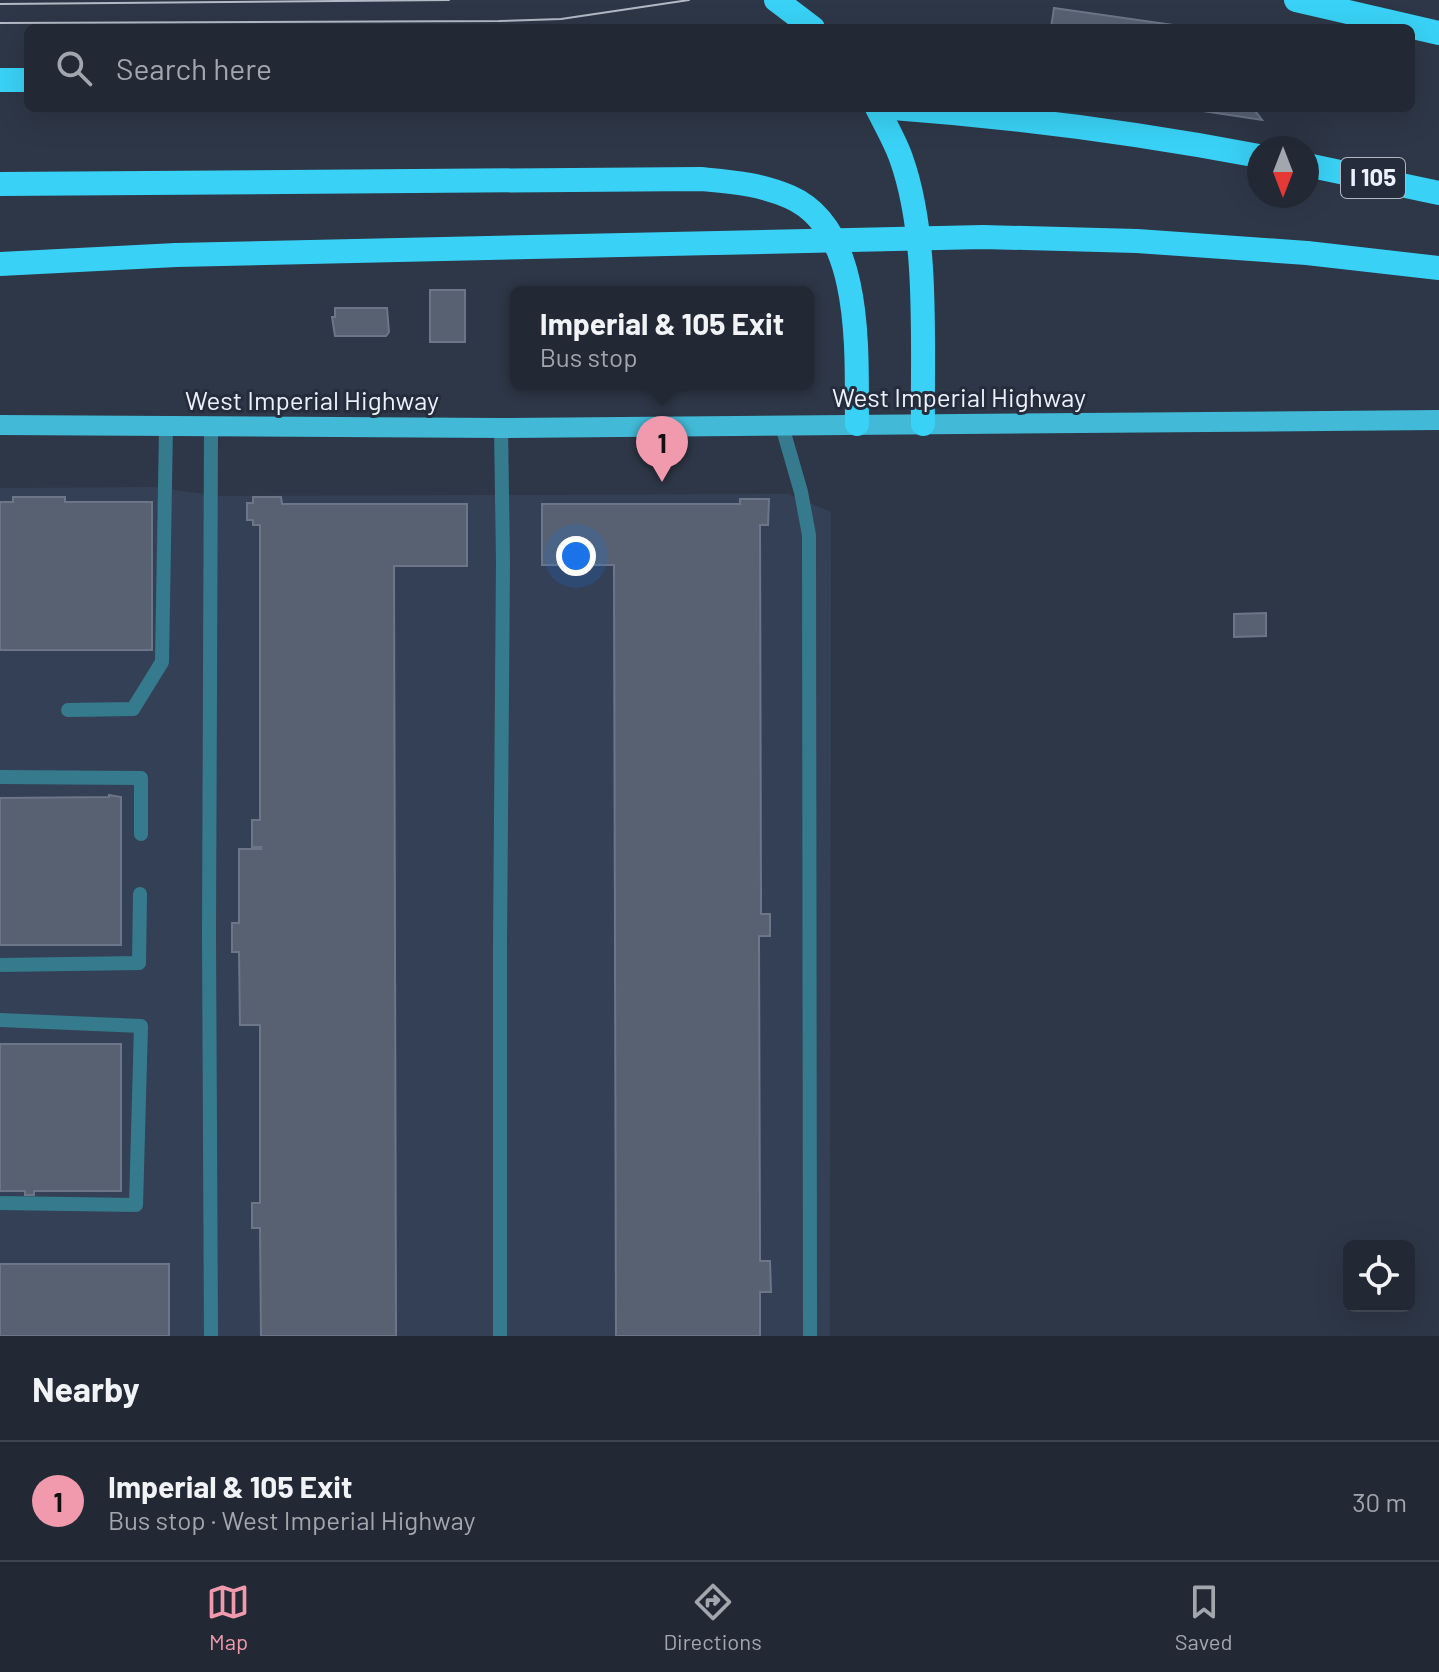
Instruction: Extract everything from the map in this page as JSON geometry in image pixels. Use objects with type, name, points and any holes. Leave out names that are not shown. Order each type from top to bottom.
[{"type":"highway","points":[[776,0],[808,24]]},
{"type":"highway","points":[[1296,0],[1400,24]]},
{"type":"highway","points":[[1415,27],[1439,33]]},
{"type":"highway","points":[[0,80],[24,80]]},
{"type":"highway","points":[[879,112],[901,158],[914,211],[921,287],[923,424]]},
{"type":"highway","points":[[933,112],[1081,127],[1247,154]]},
{"type":"highway","name":"I 105","points":[[1319,168],[1439,193]]},
{"type":"highway","points":[[0,184],[701,179],[758,185],[794,198],[822,222],[847,267],[854,315],[857,424]]},
{"type":"highway","points":[[0,257],[983,237],[1137,241],[1292,252],[1439,268]]},
{"type":"highway","points":[[0,264],[176,255]]},
{"type":"main road","name":"West Imperial Highway","points":[[0,425],[501,428],[1439,420]]},
{"type":"lane","points":[[782,426],[801,492],[809,535],[810,1336]]},
{"type":"lane","points":[[68,710],[133,709],[162,662],[166,427]]},
{"type":"lane","points":[[211,427],[211,1336]]},
{"type":"lane","points":[[500,1336],[501,428]]},
{"type":"lane","points":[[0,777],[141,778],[141,834]]},
{"type":"lane","points":[[0,965],[139,963],[140,894]]},
{"type":"lane","points":[[0,1020],[141,1026],[136,1205],[0,1203]]},
{"type":"shaded area","points":[[155,487],[217,496],[788,494],[831,512],[830,1336],[0,1336],[0,488]]},
{"type":"building","points":[[1054,8],[1166,24],[1052,24]]},
{"type":"building","points":[[1209,112],[1256,112],[1262,120]]},
{"type":"building","points":[[430,290],[465,290],[465,342],[430,342]]},
{"type":"building","points":[[335,308],[387,308],[389,332],[386,336],[335,336],[332,317],[335,317]]},
{"type":"building","points":[[13,497],[65,497],[65,502],[152,502],[152,650],[0,650],[0,502],[13,502]]},
{"type":"building","points":[[253,497],[281,497],[282,504],[467,504],[467,566],[394,566],[396,1336],[261,1336],[260,1228],[252,1228],[252,1203],[260,1203],[260,1025],[240,1025],[239,952],[232,952],[232,923],[239,923],[239,849],[261,849],[252,847],[252,820],[260,820],[260,525],[253,525],[253,520],[247,520],[247,503],[253,503]]},
{"type":"building","points":[[740,499],[769,499],[768,525],[760,525],[761,914],[770,914],[770,936],[759,936],[760,1261],[770,1261],[771,1292],[760,1292],[760,1336],[616,1336],[614,565],[542,565],[542,504],[740,504]]},
{"type":"building","points":[[1266,613],[1266,636],[1234,637],[1234,614]]},
{"type":"building","points":[[121,797],[121,945],[0,945],[0,798]]},
{"type":"building","points":[[0,1044],[121,1044],[121,1191],[34,1191],[34,1195],[25,1195],[25,1191],[0,1191]]},
{"type":"building","points":[[0,1264],[169,1264],[169,1336],[0,1336]]},
{"type":"tram line","points":[[0,4],[449,0]]},
{"type":"tram line","points":[[0,23],[561,19],[689,0]]},
{"type":"place","name":"Imperial & 105 Exit","points":[[662,482]]}]
